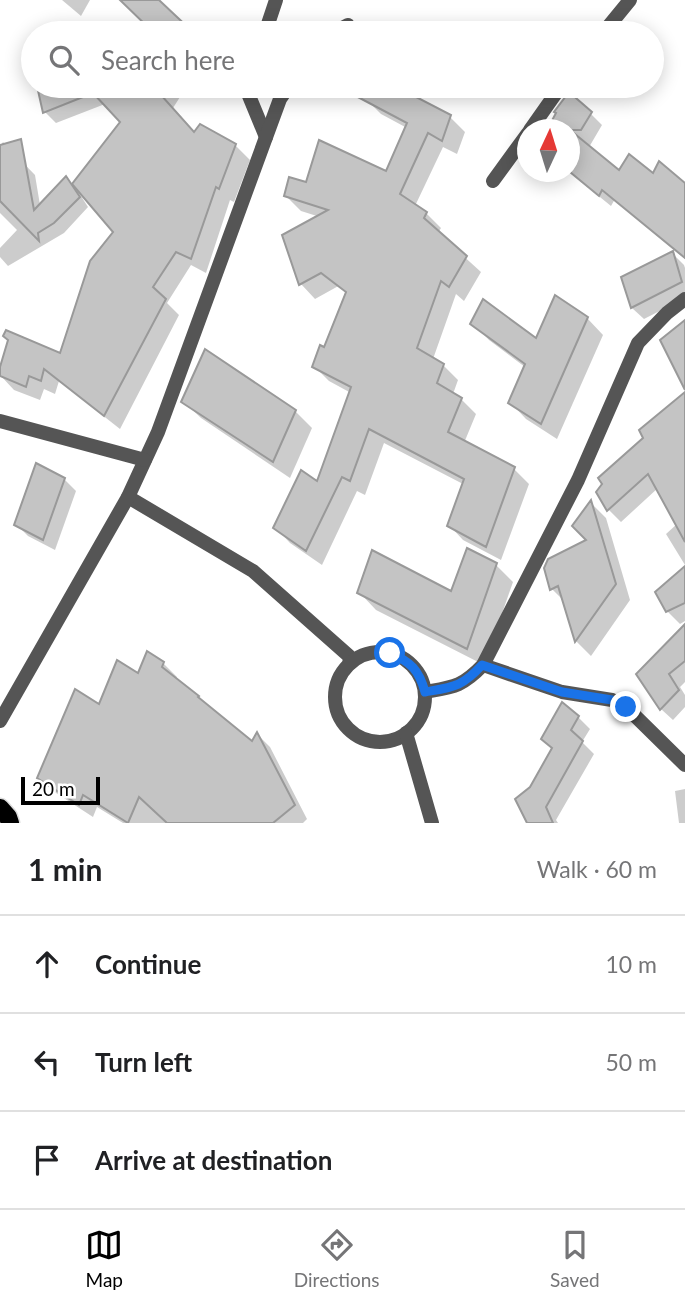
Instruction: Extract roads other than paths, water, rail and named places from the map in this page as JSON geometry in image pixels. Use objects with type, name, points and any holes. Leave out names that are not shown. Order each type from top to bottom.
[{"type":"main road","points":[[0,808],[10,823]]},
{"type":"street","points":[[269,21],[276,0]]},
{"type":"street","points":[[613,21],[630,0]]},
{"type":"street","points":[[250,98],[266,137]]},
{"type":"street","points":[[0,721],[128,497],[158,432],[281,98]]},
{"type":"street","points":[[538,119],[552,98]]},
{"type":"street","points":[[493,181],[517,148]]},
{"type":"street","points":[[425,692],[452,687],[468,680],[482,665],[578,480],[638,343],[685,299]]},
{"type":"street","points":[[0,421],[145,460]]},
{"type":"street","points":[[128,497],[253,570],[349,656],[350,663]]},
{"type":"street","points":[[376,652],[403,658],[414,667],[425,692],[425,704],[415,726],[393,740],[363,738],[350,730],[341,719],[336,704],[336,689],[341,675],[350,663],[376,652]]},
{"type":"street","points":[[482,665],[562,692],[612,700],[626,707],[685,765]]},
{"type":"street","points":[[406,733],[432,823]]}]
